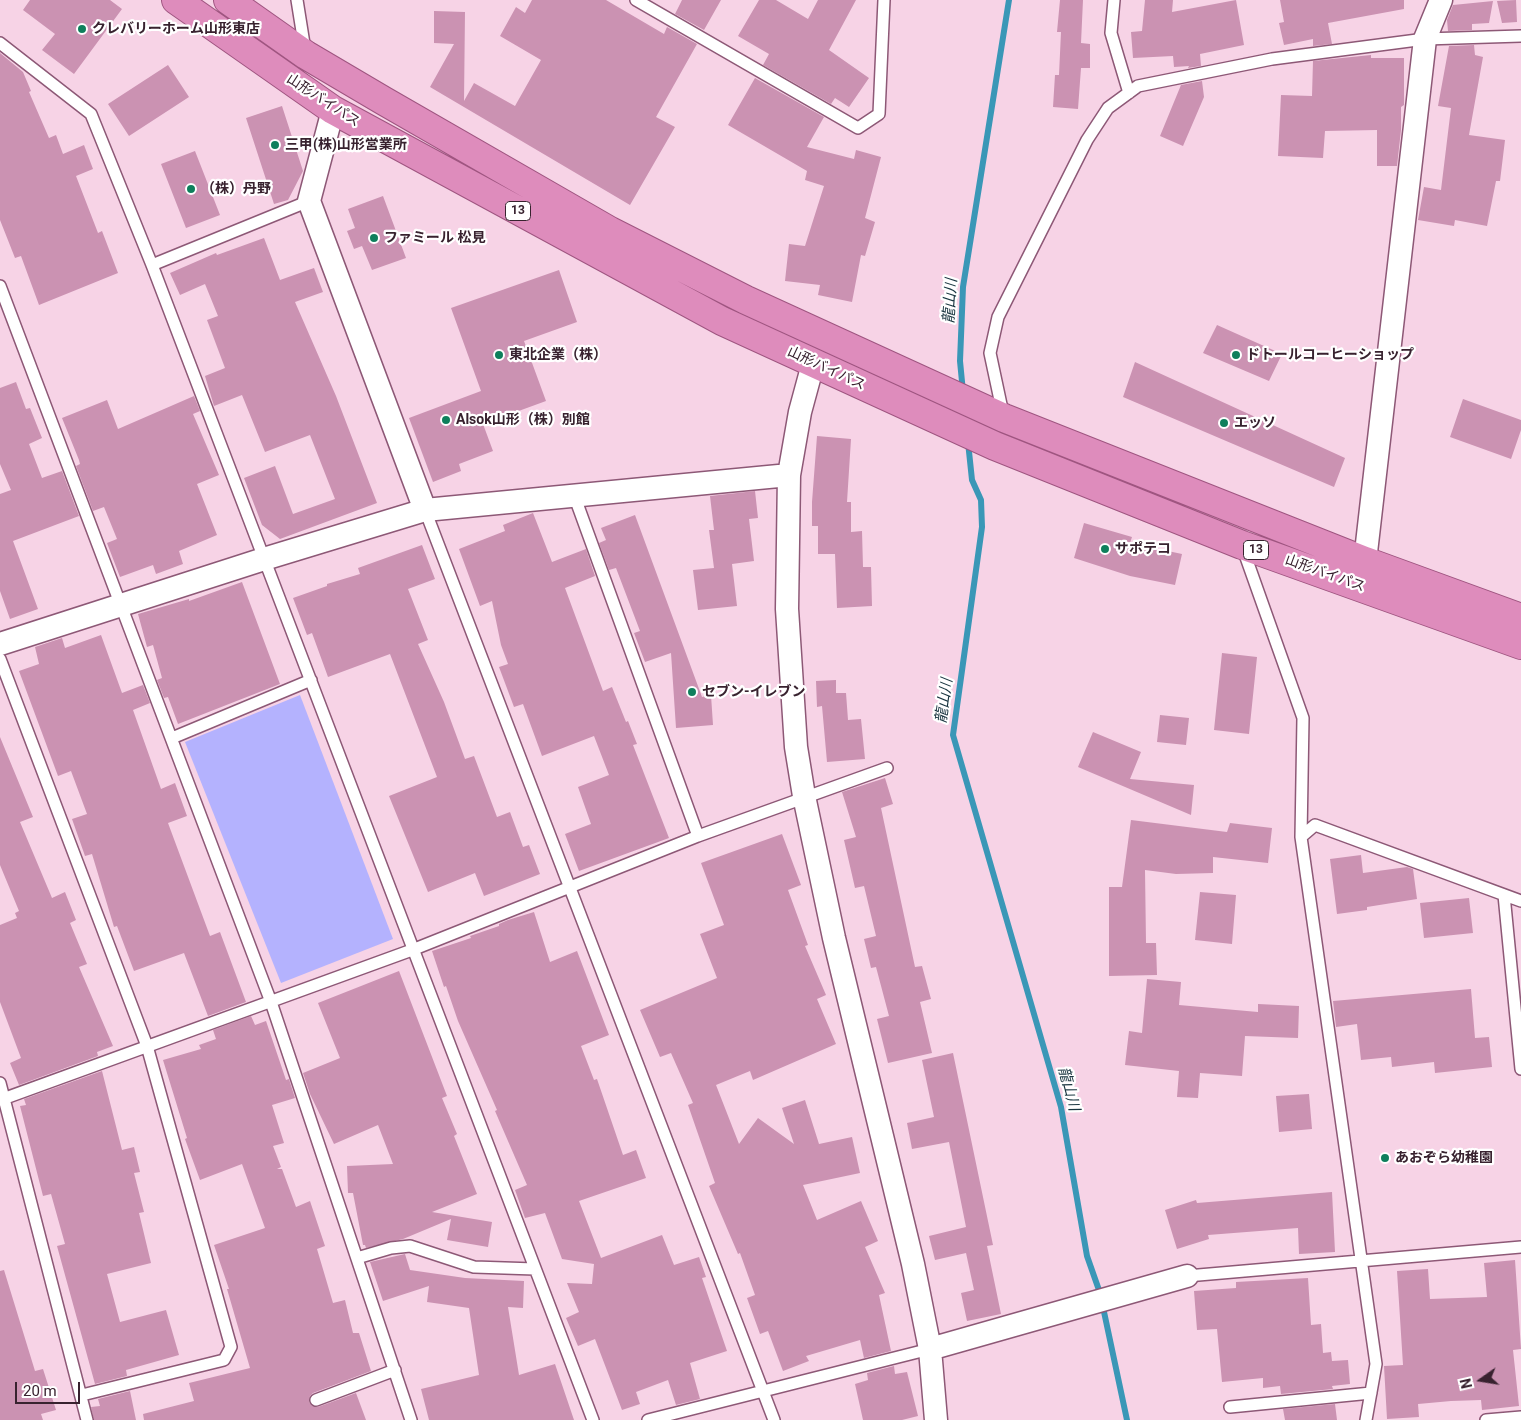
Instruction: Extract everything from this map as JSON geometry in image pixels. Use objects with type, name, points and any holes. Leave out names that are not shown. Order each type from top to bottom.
[{"type":"highway","name":"山形バイパス","points":[[176,0],[333,110],[722,321],[995,446],[1242,545],[1521,645]]},
{"type":"highway","name":"山形バイパス","points":[[228,0],[306,55],[610,230],[746,300],[1004,418],[1365,562],[1521,618]]},
{"type":"street","points":[[1365,562],[1425,39],[1441,0]]},
{"type":"street","points":[[333,110],[309,201],[425,510]]},
{"type":"street","points":[[813,364],[800,412],[789,475],[787,609],[796,747],[804,796],[837,947],[913,1264],[930,1349],[936,1420]]},
{"type":"street","points":[[0,644],[121,604],[425,510],[789,475]]},
{"type":"street","points":[[930,1349],[1187,1276]]},
{"type":"lane","points":[[297,0],[306,55]]},
{"type":"lane","points":[[636,0],[858,128],[879,114],[884,0]]},
{"type":"lane","points":[[1114,0],[1111,33],[1129,93]]},
{"type":"lane","points":[[1004,418],[990,353],[998,317],[1087,140],[1108,108],[1138,86],[1272,59],[1425,39],[1521,36]]},
{"type":"lane","points":[[0,44],[91,114],[152,266],[593,1420]]},
{"type":"lane","points":[[152,266],[309,201]]},
{"type":"lane","points":[[0,286],[271,1002],[412,1420]]},
{"type":"lane","points":[[574,495],[698,836]]},
{"type":"lane","points":[[425,510],[774,1420]]},
{"type":"lane","points":[[1242,545],[1303,718],[1301,837],[1363,1261],[1376,1364],[1366,1420]]},
{"type":"lane","points":[[0,659],[147,1046],[231,1347],[224,1360],[82,1395]]},
{"type":"lane","points":[[172,738],[310,680]]},
{"type":"lane","points":[[3,1098],[412,950],[698,836],[804,796],[887,768]]},
{"type":"lane","points":[[1301,837],[1315,825],[1521,901]]},
{"type":"lane","points":[[1504,894],[1521,1069]]},
{"type":"lane","points":[[0,1082],[87,1420]]},
{"type":"lane","points":[[357,1258],[391,1248],[410,1246],[474,1267],[536,1269]]},
{"type":"lane","points":[[1187,1276],[1521,1247]]},
{"type":"lane","points":[[648,1420],[930,1349]]},
{"type":"lane","points":[[316,1400],[395,1370]]},
{"type":"lane","points":[[1230,1407],[1371,1393]]},
{"type":"lane","points":[[1486,1420],[1521,1417]]},
{"type":"shaded area","points":[[300,695],[393,939],[281,983],[185,742]]},
{"type":"building","name":"クレバリーホーム山形東店","points":[[30,0],[110,0],[122,9],[74,74],[42,50],[55,34],[23,10]]},
{"type":"building","points":[[532,0],[606,0],[664,34],[667,27],[697,44],[656,117],[675,127],[630,205],[430,87],[454,44],[434,43],[434,11],[465,12],[464,101],[474,83],[515,106],[541,60],[500,36],[516,7],[525,13]]},
{"type":"building","points":[[682,0],[721,0],[704,30],[675,14]]},
{"type":"building","points":[[759,0],[776,0],[808,19],[818,0],[856,0],[829,50],[869,78],[849,107],[835,98],[831,104],[763,65],[769,54],[738,36]]},
{"type":"building","points":[[1060,0],[1083,0],[1081,43],[1090,44],[1090,68],[1081,68],[1078,109],[1053,107],[1055,75],[1059,75],[1061,32],[1057,32]]},
{"type":"building","points":[[1145,0],[1173,0],[1172,12],[1236,0],[1244,45],[1200,54],[1201,66],[1188,68],[1189,66],[1174,67],[1173,56],[1133,58],[1131,32],[1142,31]]},
{"type":"building","points":[[1280,0],[1404,0],[1404,9],[1328,23],[1332,44],[1313,46],[1313,39],[1284,45],[1279,23],[1284,22]]},
{"type":"building","points":[[1516,0],[1517,22],[1502,23],[1497,1]]},
{"type":"building","points":[[1493,1],[1489,23],[1472,24],[1472,30],[1448,31],[1447,20],[1453,5]]},
{"type":"building","points":[[1474,45],[1475,55],[1483,57],[1469,135],[1505,140],[1500,181],[1496,181],[1487,226],[1455,220],[1454,226],[1418,220],[1424,187],[1441,190],[1451,108],[1438,106],[1449,46]]},
{"type":"building","points":[[0,53],[23,72],[31,91],[29,92],[49,138],[56,135],[63,154],[84,145],[93,169],[76,176],[98,233],[102,231],[118,273],[39,305],[21,256],[15,258],[0,220]]},
{"type":"building","points":[[1371,55],[1371,58],[1404,58],[1404,105],[1401,107],[1401,130],[1397,166],[1377,166],[1377,130],[1325,131],[1323,158],[1278,156],[1281,95],[1312,96],[1313,61]]},
{"type":"building","points":[[168,65],[189,97],[129,136],[108,104]]},
{"type":"building","points":[[755,78],[824,117],[807,147],[854,159],[856,150],[881,157],[865,218],[875,222],[865,256],[861,255],[852,302],[818,295],[820,285],[785,281],[789,244],[805,246],[824,186],[805,180],[807,171],[728,125]]},
{"type":"building","points":[[1202,81],[1204,97],[1183,146],[1160,136],[1181,85]]},
{"type":"building","name":"三甲(株)山形営業所","points":[[282,106],[303,171],[288,200],[274,204],[246,118]]},
{"type":"building","name":"（株）丹野","points":[[195,151],[220,215],[186,228],[161,164]]},
{"type":"building","name":"ファミール 松見","points":[[383,196],[406,258],[372,270],[362,246],[354,249],[347,231],[355,228],[348,209]]},
{"type":"building","points":[[264,238],[280,280],[314,268],[323,292],[295,302],[336,396],[377,503],[280,539],[262,525],[244,478],[275,466],[293,514],[335,499],[310,435],[265,452],[242,395],[214,406],[205,376],[225,368],[207,320],[218,316],[205,284],[180,295],[170,273],[216,253],[217,255]]},
{"type":"building","points":[[559,270],[577,322],[524,341],[546,401],[483,424],[493,451],[459,464],[461,471],[433,482],[409,418],[481,391],[451,308]]},
{"type":"building","points":[[1217,325],[1282,354],[1269,381],[1203,353]]},
{"type":"building","points":[[1135,362],[1345,458],[1334,487],[1123,397]]},
{"type":"building","points":[[16,382],[26,409],[30,408],[42,438],[29,444],[42,478],[62,471],[79,516],[13,541],[38,609],[10,619],[0,591],[0,494],[11,490],[0,464],[0,388]]},
{"type":"building","points":[[194,396],[200,411],[193,414],[219,475],[197,484],[217,535],[179,551],[183,564],[156,574],[153,565],[120,577],[107,543],[117,539],[104,507],[93,511],[76,466],[80,464],[79,460],[62,418],[107,400],[118,429]]},
{"type":"building","points":[[1463,399],[1521,420],[1521,430],[1511,459],[1450,437]]},
{"type":"building","points":[[817,436],[851,439],[847,502],[851,502],[851,532],[862,531],[863,567],[871,567],[872,606],[837,608],[835,554],[818,554],[818,526],[812,526]]},
{"type":"building","points":[[755,491],[758,518],[749,519],[754,561],[732,564],[737,606],[698,610],[693,570],[714,568],[709,530],[714,530],[710,496]]},
{"type":"building","points":[[533,513],[552,562],[586,549],[595,576],[565,588],[603,691],[612,687],[626,722],[628,721],[637,744],[633,745],[669,838],[579,871],[565,834],[591,824],[578,787],[609,775],[594,736],[542,756],[523,704],[514,707],[499,667],[508,664],[501,645],[492,601],[480,606],[459,549],[505,531],[503,525]]},
{"type":"building","points":[[635,515],[702,697],[711,695],[713,725],[676,728],[671,653],[645,662],[634,633],[640,631],[616,568],[609,570],[599,543],[606,540],[601,528]]},
{"type":"building","points":[[1084,523],[1132,537],[1130,543],[1182,554],[1175,585],[1130,576],[1074,558]]},
{"type":"building","points":[[422,545],[435,579],[408,589],[428,640],[418,644],[444,702],[465,759],[474,756],[497,817],[510,812],[523,847],[529,845],[540,874],[484,896],[475,873],[428,892],[389,796],[437,777],[390,654],[328,677],[312,633],[307,635],[293,598],[327,586],[327,584],[360,574],[358,568]]},
{"type":"building","points":[[242,582],[280,684],[178,724],[168,697],[164,698],[157,680],[162,678],[153,645],[147,647],[138,614],[189,599],[189,601]]},
{"type":"building","points":[[101,635],[122,693],[143,685],[150,703],[133,710],[161,789],[175,783],[187,816],[168,823],[210,936],[220,932],[246,1002],[208,1016],[184,953],[134,971],[117,926],[114,927],[92,854],[85,856],[72,819],[87,814],[71,771],[58,776],[19,671],[39,664],[35,647],[62,638],[65,648]]},
{"type":"building","points":[[1222,653],[1257,657],[1249,734],[1214,730]]},
{"type":"building","points":[[836,680],[836,693],[846,693],[848,720],[861,719],[865,759],[827,762],[822,706],[817,707],[816,681]]},
{"type":"building","points":[[1160,715],[1189,718],[1186,745],[1157,742]]},
{"type":"building","points":[[1093,732],[1141,752],[1130,779],[1194,785],[1191,815],[1078,767]]},
{"type":"building","points":[[0,737],[33,817],[20,822],[52,898],[65,892],[76,920],[70,923],[87,964],[79,967],[113,1046],[97,1052],[98,1056],[19,1085],[10,1063],[21,1058],[0,1002],[0,925],[17,918],[15,913],[19,911],[0,865]]},
{"type":"building","points":[[885,778],[893,804],[881,808],[915,967],[922,966],[931,999],[920,1002],[932,1053],[888,1063],[877,1019],[889,1016],[876,967],[871,968],[864,939],[876,936],[864,886],[855,888],[844,840],[856,837],[842,792]]},
{"type":"building","points":[[1131,820],[1227,832],[1230,823],[1272,828],[1268,863],[1213,857],[1213,873],[1176,874],[1145,870],[1146,943],[1156,943],[1157,975],[1109,976],[1109,887],[1122,887]]},
{"type":"building","points":[[782,834],[801,885],[788,890],[808,945],[805,946],[826,995],[817,999],[836,1044],[753,1080],[750,1071],[716,1085],[739,1144],[758,1118],[794,1144],[782,1108],[805,1100],[819,1144],[852,1137],[860,1173],[803,1185],[817,1220],[861,1201],[878,1241],[865,1247],[885,1293],[879,1295],[891,1351],[864,1358],[860,1340],[806,1356],[809,1361],[783,1371],[768,1331],[760,1334],[747,1298],[755,1295],[740,1253],[738,1254],[709,1186],[715,1183],[688,1105],[693,1103],[671,1053],[660,1057],[640,1010],[717,978],[700,934],[724,925],[701,863]]},
{"type":"building","points":[[1361,855],[1363,873],[1407,867],[1413,869],[1417,899],[1367,907],[1367,910],[1337,914],[1330,859]]},
{"type":"building","points":[[1200,892],[1236,895],[1232,944],[1195,940]]},
{"type":"building","points":[[1469,898],[1473,933],[1424,938],[1420,903]]},
{"type":"building","points":[[534,912],[550,962],[577,951],[609,1035],[581,1046],[594,1080],[597,1079],[623,1155],[636,1150],[646,1178],[579,1201],[601,1258],[662,1235],[674,1265],[699,1257],[706,1277],[702,1278],[727,1351],[690,1363],[700,1399],[676,1405],[668,1380],[636,1392],[640,1404],[622,1410],[595,1339],[578,1346],[566,1318],[579,1312],[567,1283],[592,1284],[594,1264],[562,1259],[545,1213],[525,1218],[515,1190],[527,1185],[458,1021],[446,986],[444,987],[432,951],[471,938],[470,936],[499,926],[499,924],[508,920]]},
{"type":"building","points":[[399,971],[447,1096],[442,1098],[457,1134],[454,1136],[477,1194],[432,1212],[492,1222],[488,1247],[447,1240],[451,1219],[403,1239],[366,1248],[363,1245],[353,1193],[348,1193],[347,1166],[393,1164],[378,1125],[334,1144],[310,1094],[303,1073],[340,1058],[318,1003]]},
{"type":"building","points":[[1147,979],[1181,982],[1179,1005],[1258,1012],[1258,1004],[1299,1006],[1298,1038],[1245,1036],[1242,1076],[1200,1073],[1198,1098],[1177,1097],[1179,1071],[1125,1065],[1129,1031],[1142,1033]]},
{"type":"building","points":[[1471,989],[1475,1038],[1489,1037],[1492,1067],[1435,1073],[1434,1062],[1392,1067],[1391,1057],[1361,1060],[1357,1024],[1336,1027],[1333,1001]]},
{"type":"building","points":[[251,1016],[255,1025],[266,1021],[286,1080],[289,1079],[295,1098],[272,1105],[284,1143],[273,1146],[281,1167],[277,1169],[282,1169],[296,1207],[310,1201],[325,1246],[317,1249],[333,1303],[345,1300],[353,1333],[359,1333],[371,1371],[313,1393],[310,1396],[309,1402],[312,1406],[318,1407],[356,1393],[366,1420],[144,1420],[143,1414],[194,1401],[189,1383],[250,1368],[227,1289],[229,1289],[214,1245],[265,1228],[242,1164],[200,1180],[185,1139],[187,1138],[163,1060],[201,1049],[199,1045],[216,1039],[213,1030]]},
{"type":"building","points":[[953,1053],[993,1245],[987,1246],[1001,1314],[967,1321],[961,1293],[974,1290],[966,1253],[935,1260],[929,1236],[966,1227],[949,1142],[912,1149],[907,1123],[934,1117],[922,1060]]},
{"type":"building","points":[[102,1071],[122,1150],[134,1147],[140,1172],[134,1173],[144,1212],[139,1213],[151,1263],[107,1274],[120,1322],[166,1310],[179,1355],[126,1370],[127,1376],[95,1384],[57,1246],[65,1244],[51,1194],[43,1196],[20,1106],[26,1105],[24,1099]]},
{"type":"building","points":[[1309,1094],[1312,1129],[1279,1132],[1276,1096]]},
{"type":"building","points":[[1332,1192],[1335,1252],[1299,1254],[1298,1228],[1208,1235],[1209,1239],[1177,1249],[1165,1210],[1196,1200],[1197,1203]]},
{"type":"building","points":[[405,1254],[410,1270],[465,1278],[524,1281],[523,1308],[508,1307],[519,1375],[555,1364],[574,1420],[429,1420],[421,1389],[479,1375],[469,1308],[427,1302],[429,1286],[383,1301],[370,1262]]},
{"type":"building","points":[[1515,1260],[1521,1349],[1513,1350],[1519,1406],[1482,1410],[1481,1400],[1418,1404],[1419,1417],[1387,1419],[1384,1366],[1403,1365],[1397,1271],[1428,1269],[1430,1299],[1487,1297],[1484,1263]]},
{"type":"building","points":[[4,1270],[35,1371],[43,1369],[56,1410],[41,1414],[43,1420],[0,1420],[0,1271]]},
{"type":"building","points":[[1308,1278],[1311,1325],[1321,1324],[1323,1353],[1331,1352],[1332,1361],[1348,1360],[1350,1384],[1332,1386],[1333,1389],[1281,1394],[1280,1386],[1263,1388],[1263,1378],[1222,1382],[1217,1329],[1197,1330],[1194,1291],[1236,1288],[1236,1282]]},
{"type":"building","points":[[894,1366],[895,1374],[907,1372],[918,1416],[902,1420],[863,1420],[855,1384],[868,1380],[867,1373]]},
{"type":"building","points":[[130,1391],[136,1420],[94,1420],[91,1407],[100,1406],[98,1399]]},
{"type":"building","points":[[1335,1404],[1337,1420],[1285,1420],[1283,1409]]},
{"type":"waterway","name":"龍山川","points":[[963,392],[960,361],[963,287],[1009,0]]},
{"type":"waterway","name":"龍山川","points":[[968,442],[972,480],[981,500],[982,527],[953,735],[1061,1107],[1087,1256],[1100,1293],[1127,1420]]},
{"type":"place","name":"クレバリーホーム山形東店","points":[[82,29]]},
{"type":"place","name":"三甲(株)山形営業所","points":[[275,145]]},
{"type":"place","name":"（株）丹野","points":[[191,189]]},
{"type":"place","name":"ファミール 松見","points":[[374,238]]},
{"type":"place","name":"東北企業（株）","points":[[499,355]]},
{"type":"place","name":"ドトールコーヒーショップ","points":[[1236,355]]},
{"type":"place","name":"Alsok山形（株）別館","points":[[446,420]]},
{"type":"place","name":"エッソ","points":[[1224,423]]},
{"type":"place","name":"サポテコ","points":[[1105,549]]},
{"type":"place","name":"セブン-イレブン","points":[[692,692]]},
{"type":"place","name":"あおぞら幼稚園","points":[[1385,1158]]}]
